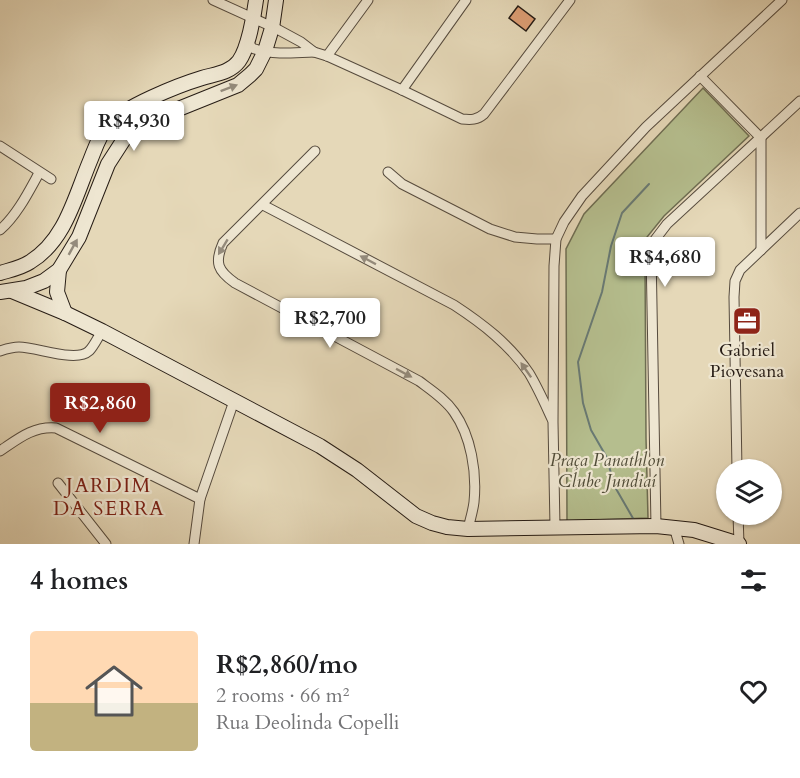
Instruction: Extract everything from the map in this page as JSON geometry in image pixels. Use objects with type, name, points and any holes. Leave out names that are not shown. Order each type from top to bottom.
[{"type":"street","points":[[213,0],[301,42],[314,52],[462,119],[469,120],[478,119],[484,114],[570,0]]},
{"type":"street","points":[[0,273],[29,263],[53,242],[64,224],[99,138],[108,124],[117,116],[140,103],[201,78],[231,69],[238,63],[243,55],[254,19],[256,0]]},
{"type":"street","points":[[6,292],[44,281],[59,270],[79,237],[108,164],[129,133],[160,116],[238,85],[256,69],[265,51],[272,28],[276,0]]},
{"type":"street","points":[[327,56],[368,0]]},
{"type":"street","points":[[402,90],[466,0]]},
{"type":"street","points":[[555,527],[553,422],[556,239],[564,222],[582,196],[646,127],[782,0]]},
{"type":"street","points":[[247,40],[252,48],[265,51],[314,52]]},
{"type":"street","points":[[700,76],[761,138],[761,250]]},
{"type":"street","points":[[656,526],[651,251],[654,241],[666,224],[800,101]]},
{"type":"street","points":[[0,146],[51,180]]},
{"type":"street","points":[[315,151],[223,243],[218,255],[218,265],[224,276],[235,284],[419,381],[439,395],[454,412],[464,431],[471,455],[474,503],[468,529]]},
{"type":"street","points":[[388,172],[402,184],[490,229],[515,237],[556,239]]},
{"type":"street","points":[[0,230],[23,201],[39,173]]},
{"type":"street","points":[[262,205],[454,305],[478,321],[507,346],[529,373],[553,422]]},
{"type":"street","points":[[737,459],[735,281],[740,270],[800,213]]},
{"type":"street","points":[[59,270],[57,292],[65,313]]},
{"type":"street","points":[[6,292],[65,313],[102,331],[320,446],[357,470],[416,516],[432,523],[468,529],[674,527],[694,530],[739,544],[738,525]]},
{"type":"street","points":[[0,351],[18,347],[74,356],[84,355],[102,331]]},
{"type":"street","points":[[194,544],[200,499],[234,401]]},
{"type":"street","points":[[0,451],[35,430],[45,427],[56,428],[200,499]]},
{"type":"street","points":[[58,483],[106,544]]},
{"type":"street","points":[[674,527],[679,544]]},
{"type":"green space","name":"Praça Panathlon Clube Jundiaí","points":[[703,88],[749,136],[664,216],[647,237],[645,257],[648,518],[567,521],[566,249],[584,214]]},
{"type":"building","points":[[518,6],[535,19],[526,31],[509,18]]},
{"type":"waterway","points":[[634,520],[615,487],[606,456],[591,430],[583,403],[578,362],[602,292],[611,246],[622,213],[649,184]]},
{"type":"place","name":"Gabriel Piovesana","points":[[747,321]]},
{"type":"district","name":"JARDIM DA SERRA","points":[[109,496]]}]
